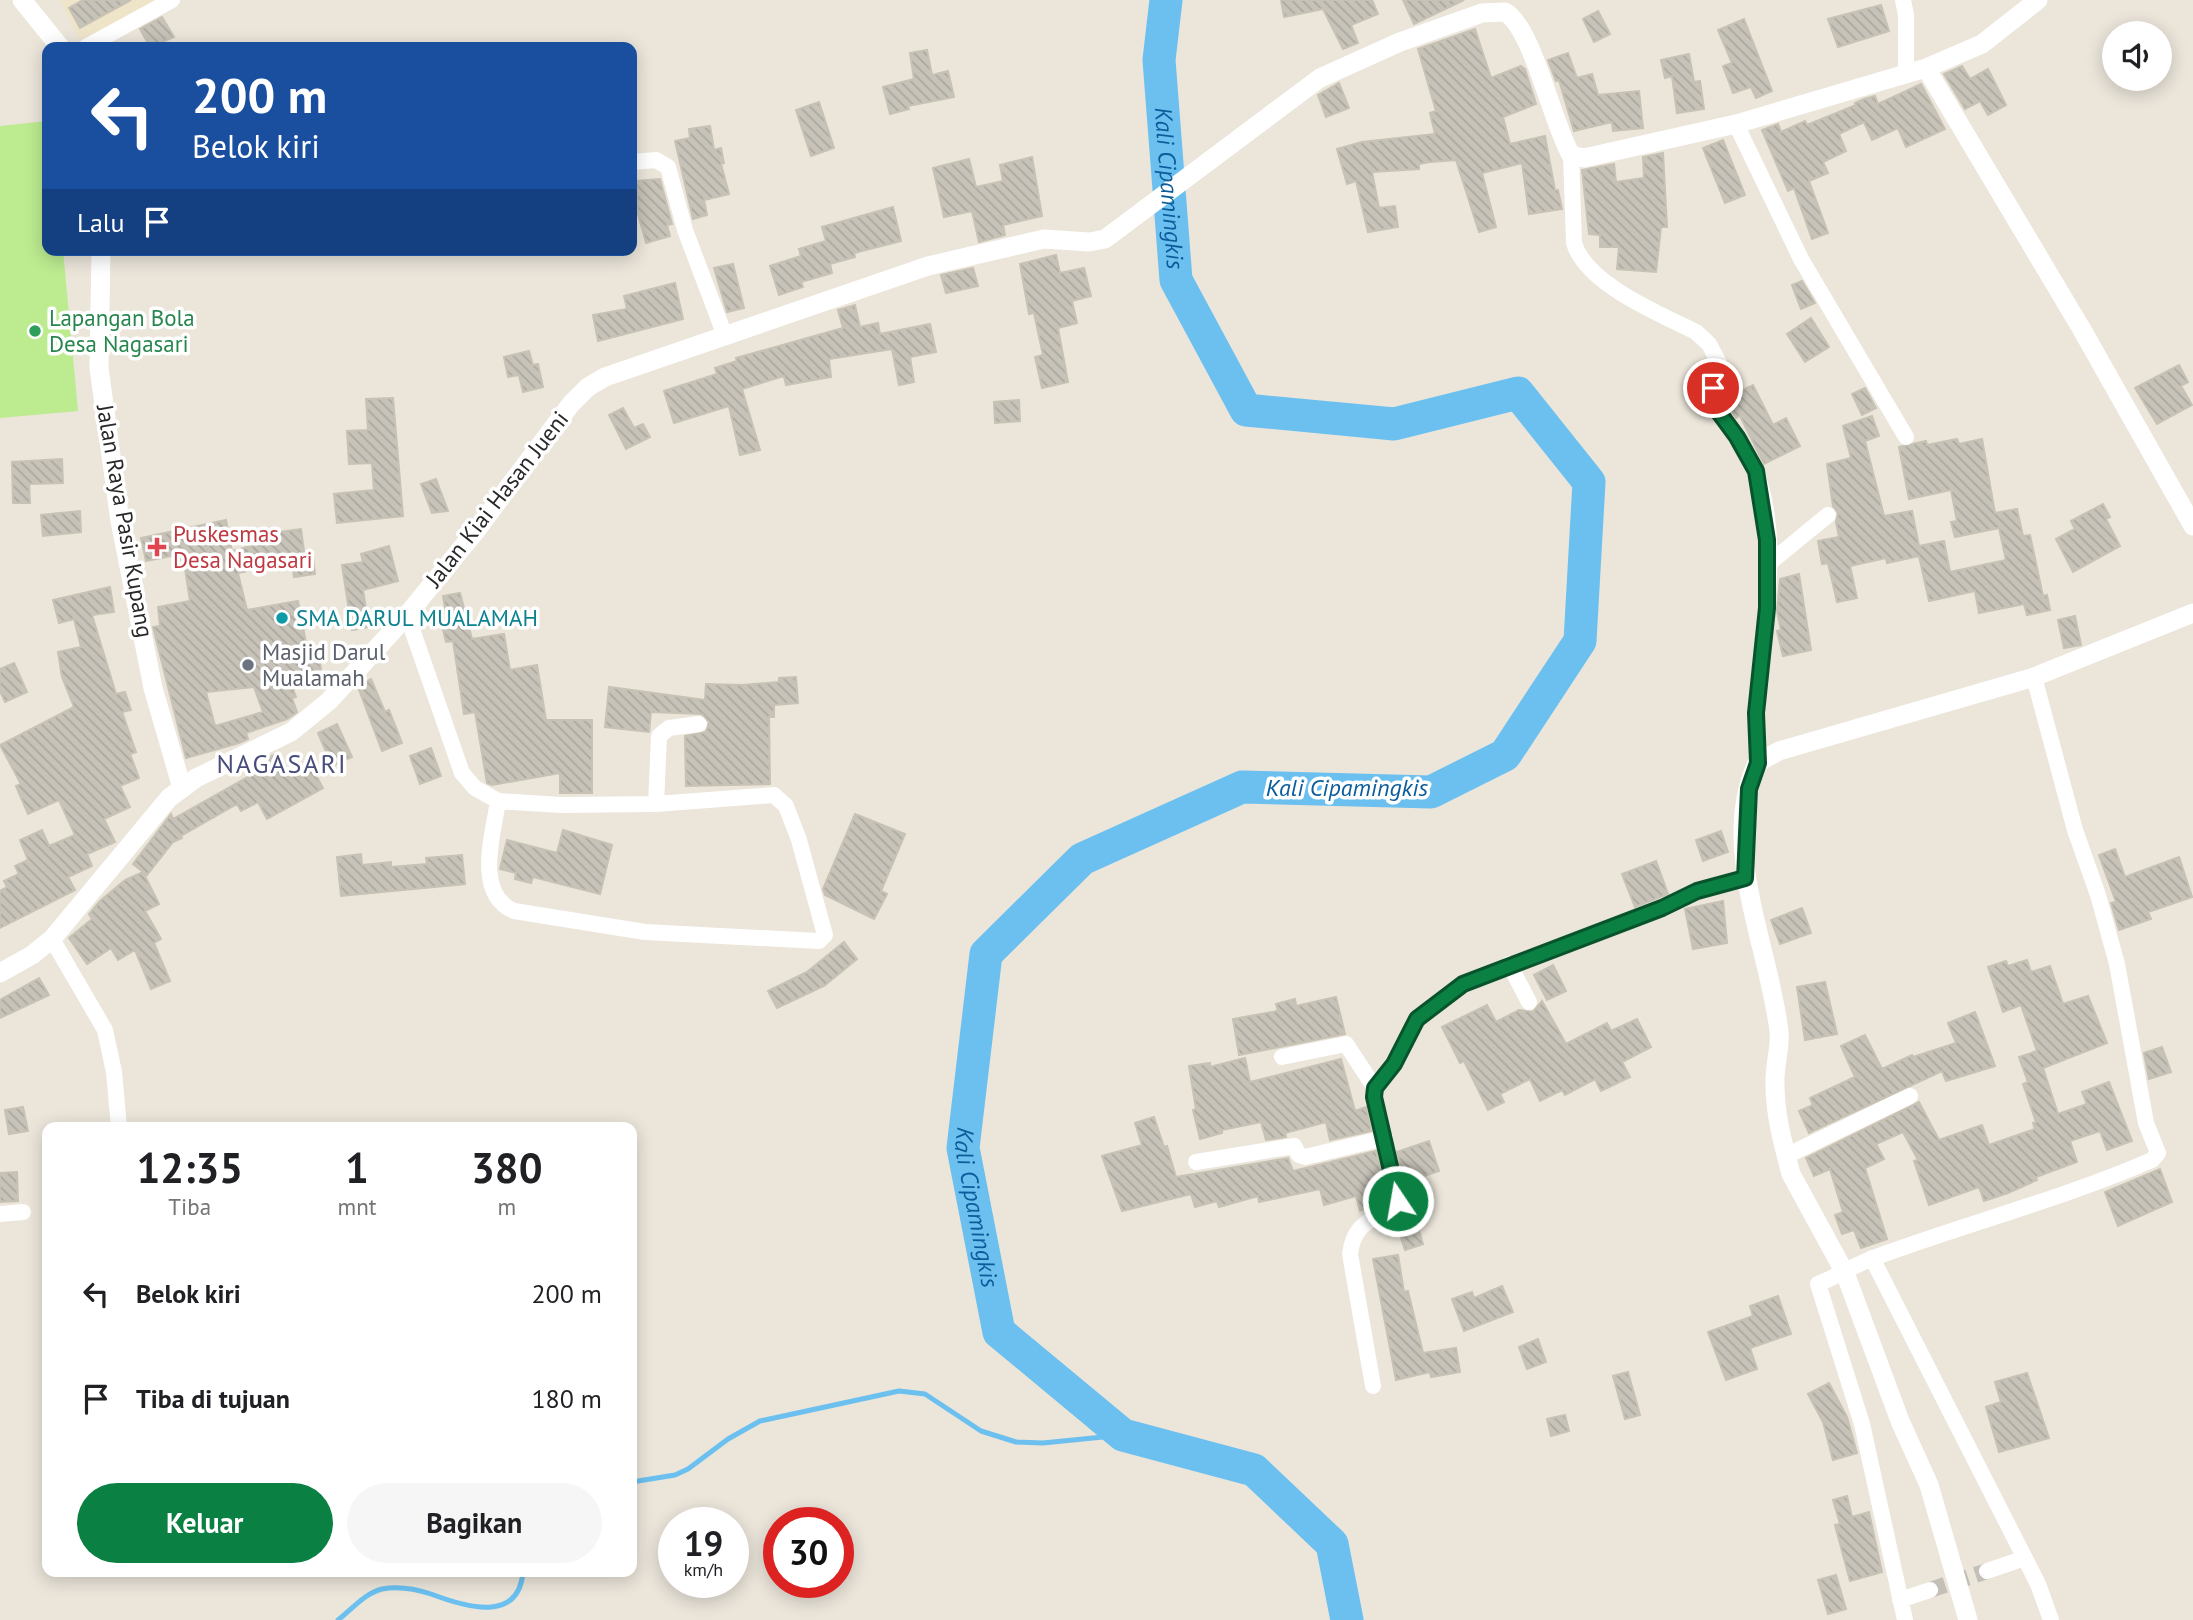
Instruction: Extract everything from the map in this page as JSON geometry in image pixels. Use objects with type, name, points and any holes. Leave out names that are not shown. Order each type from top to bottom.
[{"type":"street","points":[[22,0],[56,42]]},
{"type":"street","points":[[95,42],[172,0]]},
{"type":"street","points":[[1903,0],[1906,15],[1906,74]]},
{"type":"street","points":[[1968,1620],[1929,1485],[1900,1421],[1845,1273],[1791,1174],[1786,1156],[1775,1086],[1775,1054],[1780,1038],[1776,1009],[1745,878],[1749,789],[1758,763],[1756,713],[1767,608],[1765,510],[1756,471],[1747,452],[1711,400],[1720,369],[1709,344],[1696,332],[1601,278],[1583,260],[1574,243],[1571,155],[1591,158],[1736,124],[1926,68],[1982,44],[2038,0]]},
{"type":"street","name":"Jalan Kiai Hasan Jueni","points":[[0,973],[32,955],[52,939],[141,831],[182,788],[303,723],[329,701],[407,615],[509,488],[563,413],[588,387],[605,377],[871,284],[995,249],[1044,239],[1096,242],[1113,234],[1336,69],[1412,37],[1482,13],[1500,11],[1512,17],[1539,69],[1571,155]]},
{"type":"street","points":[[1926,68],[2081,328],[2193,526]]},
{"type":"street","points":[[1736,124],[1801,259],[1906,437]]},
{"type":"street","points":[[637,162],[656,160],[668,167],[685,230],[725,336]]},
{"type":"street","name":"Jalan Raya Pasir Kupang","points":[[101,256],[99,368],[120,521],[153,688],[182,788]]},
{"type":"street","points":[[1767,565],[1828,515]]},
{"type":"street","points":[[1758,763],[1779,751],[2034,677],[2193,613]]},
{"type":"street","points":[[407,615],[463,773],[475,788],[498,801],[594,806],[656,804],[761,794],[778,796],[786,806],[799,840],[825,928],[824,938],[819,941],[645,932],[504,906],[495,898],[491,884],[491,851],[498,801]]},
{"type":"street","points":[[1905,1620],[1862,1424],[1818,1284],[1872,1258],[1995,1215],[2087,1188],[2152,1160],[2158,1153],[2146,1123],[2117,964],[2098,895],[2075,830],[2034,677]]},
{"type":"street","points":[[656,804],[659,736],[668,728],[699,724]]},
{"type":"street","points":[[1375,1088],[1394,1064],[1417,1019],[1463,984],[1509,964],[1662,908],[1697,891],[1745,878]]},
{"type":"street","points":[[52,939],[105,1030],[114,1072],[119,1122]]},
{"type":"street","points":[[1509,964],[1529,1002]]},
{"type":"street","points":[[1282,1057],[1346,1044],[1375,1088],[1375,1105],[1399,1199],[1364,1223],[1354,1238],[1350,1254],[1373,1386]]},
{"type":"street","points":[[1786,1156],[1910,1096]]},
{"type":"street","points":[[1196,1162],[1294,1146],[1303,1157],[1385,1138]]},
{"type":"street","points":[[0,1214],[23,1212]]},
{"type":"street","points":[[1872,1258],[2025,1558],[2051,1620]]},
{"type":"street","points":[[1987,1571],[2025,1558]]},
{"type":"street","points":[[1900,1600],[1930,1590]]},
{"type":"shaded area","points":[[60,0],[83,0],[69,8],[80,28],[131,0],[159,0],[80,40]]},
{"type":"green space","name":"Lapangan Bola Desa Nagasari","points":[[42,122],[42,256],[64,256],[78,411],[0,418],[0,126]]},
{"type":"building","points":[[83,0],[131,0],[80,28],[69,8]]},
{"type":"building","points":[[1281,0],[1372,0],[1378,14],[1351,25],[1358,43],[1343,49],[1323,9],[1284,17]]},
{"type":"building","points":[[1403,0],[1464,0],[1414,24]]},
{"type":"building","points":[[1881,5],[1889,31],[1838,47],[1828,19]]},
{"type":"building","points":[[1598,11],[1610,34],[1594,42],[1583,19]]},
{"type":"building","points":[[162,17],[174,37],[162,42],[147,42],[140,29]]},
{"type":"building","points":[[1744,19],[1772,91],[1756,98],[1751,87],[1733,93],[1723,66],[1732,63],[1718,30]]},
{"type":"building","points":[[1475,29],[1491,78],[1521,66],[1525,69],[1536,104],[1503,117],[1510,144],[1545,136],[1555,190],[1558,190],[1562,209],[1529,214],[1522,163],[1482,173],[1496,227],[1479,232],[1456,160],[1430,162],[1419,164],[1419,169],[1372,172],[1379,208],[1395,206],[1398,227],[1368,232],[1356,181],[1347,184],[1337,149],[1362,142],[1435,134],[1430,113],[1436,111],[1418,49]]},
{"type":"building","points":[[927,50],[932,75],[948,71],[954,97],[908,106],[909,109],[890,114],[883,87],[914,79],[910,53]]},
{"type":"building","points":[[1568,53],[1577,78],[1592,74],[1598,95],[1639,91],[1643,128],[1613,131],[1612,122],[1574,131],[1559,80],[1556,81],[1548,60]]},
{"type":"building","points":[[1689,54],[1694,82],[1700,81],[1704,109],[1677,113],[1672,76],[1665,78],[1661,60]]},
{"type":"building","points":[[1962,66],[1970,79],[1988,69],[2006,105],[1988,115],[1980,101],[1965,109],[1944,74]]},
{"type":"building","points":[[1339,83],[1349,108],[1326,117],[1318,95]]},
{"type":"building","points":[[1921,84],[1945,129],[1906,147],[1898,128],[1872,140],[1864,122],[1839,134],[1846,151],[1823,162],[1828,173],[1809,181],[1828,233],[1812,239],[1794,188],[1788,191],[1762,130],[1778,124],[1781,132],[1805,121],[1807,125],[1856,105],[1855,103],[1864,99],[1875,96],[1878,104]]},
{"type":"building","points":[[819,102],[834,148],[811,156],[796,110]]},
{"type":"building","points":[[710,126],[714,150],[721,148],[724,163],[721,164],[729,194],[704,200],[707,215],[693,219],[675,141],[690,138],[689,129]]},
{"type":"building","points":[[1723,140],[1745,195],[1725,203],[1703,148]]},
{"type":"building","points":[[1663,153],[1667,227],[1661,227],[1656,272],[1617,269],[1619,247],[1600,247],[1600,235],[1589,234],[1582,170],[1614,164],[1616,182],[1644,178],[1643,157]]},
{"type":"building","points":[[1032,157],[1042,216],[1003,225],[1005,235],[979,242],[972,211],[944,217],[933,168],[969,159],[976,187],[1003,181],[1000,165]]},
{"type":"building","points":[[660,179],[672,224],[667,225],[670,236],[646,243],[638,214],[637,181]]},
{"type":"building","points":[[893,207],[901,241],[854,253],[855,257],[830,264],[832,273],[801,282],[803,287],[779,295],[770,266],[801,256],[799,249],[826,241],[822,227]]},
{"type":"building","points":[[1056,255],[1060,273],[1084,268],[1091,296],[1072,301],[1077,323],[1058,328],[1068,382],[1042,388],[1035,357],[1043,355],[1034,313],[1029,314],[1020,264]]},
{"type":"building","points":[[733,264],[744,308],[727,312],[714,268]]},
{"type":"building","points":[[973,268],[978,286],[946,293],[941,275]]},
{"type":"building","points":[[1802,281],[1815,303],[1801,309],[1792,285]]},
{"type":"building","points":[[675,283],[683,319],[598,341],[593,315],[627,309],[624,296]]},
{"type":"building","points":[[855,305],[860,327],[878,323],[880,334],[930,324],[936,352],[910,357],[914,382],[899,385],[892,349],[829,359],[831,377],[786,385],[784,376],[742,389],[760,450],[740,455],[729,406],[674,423],[664,391],[717,374],[715,368],[737,361],[736,358],[843,328],[838,310]]},
{"type":"building","points":[[1811,318],[1829,347],[1805,362],[1787,334]]},
{"type":"building","points":[[529,351],[533,365],[538,364],[543,387],[523,392],[519,375],[508,377],[504,357]]},
{"type":"building","points":[[2179,365],[2188,382],[2181,386],[2192,405],[2157,424],[2135,388]]},
{"type":"building","points":[[1753,385],[1773,425],[1786,418],[1800,446],[1764,464],[1740,416],[1736,418],[1726,398]]},
{"type":"building","points":[[1865,388],[1876,408],[1862,415],[1852,394]]},
{"type":"building","points":[[393,398],[403,516],[337,523],[334,494],[374,490],[372,463],[349,464],[347,431],[368,430],[366,399]]},
{"type":"building","points":[[1019,400],[1020,421],[995,423],[994,402]]},
{"type":"building","points":[[623,408],[634,428],[643,424],[650,437],[626,449],[609,415]]},
{"type":"building","points":[[1872,416],[1879,436],[1865,441],[1884,516],[1912,511],[1919,546],[1944,541],[1950,572],[2006,560],[1999,528],[1955,537],[1951,522],[1957,521],[1951,490],[1909,499],[1899,447],[1926,441],[1927,445],[1957,439],[1959,444],[1982,439],[1995,513],[2017,509],[2023,536],[2030,535],[2043,596],[2047,595],[2050,610],[2027,615],[2024,604],[1979,613],[1975,591],[1929,601],[1919,556],[1887,563],[1886,558],[1850,566],[1857,598],[1837,602],[1828,563],[1822,564],[1818,541],[1839,537],[1836,522],[1838,513],[1833,506],[1827,464],[1851,458],[1843,426]]},
{"type":"building","points":[[62,459],[63,483],[29,484],[30,503],[13,503],[12,462]]},
{"type":"building","points":[[436,479],[448,511],[432,513],[421,484]]},
{"type":"building","points":[[2103,504],[2110,517],[2106,519],[2120,546],[2073,572],[2056,539],[2075,529],[2071,521]]},
{"type":"building","points":[[80,511],[81,532],[43,536],[41,515]]},
{"type":"building","points":[[226,520],[232,551],[271,541],[270,533],[301,529],[305,559],[313,558],[315,574],[294,577],[292,565],[282,564],[238,573],[247,610],[298,601],[308,653],[318,651],[321,669],[288,675],[296,697],[292,698],[297,712],[287,719],[246,733],[248,739],[239,743],[186,758],[153,627],[160,626],[158,607],[190,601],[184,562],[178,563],[176,555],[146,561],[141,538]],"holes":[[[254,687],[263,712],[215,726],[206,692]]]},
{"type":"building","points":[[389,546],[398,581],[363,590],[369,627],[352,630],[342,565],[363,562],[361,554]]},
{"type":"building","points":[[1799,574],[1811,650],[1783,656],[1777,631],[1781,630],[1777,611],[1780,579]]},
{"type":"building","points":[[110,587],[114,612],[92,615],[116,694],[125,692],[131,710],[122,712],[136,752],[130,754],[139,778],[120,786],[130,807],[104,819],[115,842],[87,854],[92,866],[68,877],[75,890],[0,928],[0,891],[7,887],[4,881],[19,874],[15,866],[28,860],[20,840],[42,830],[49,846],[75,835],[59,800],[28,814],[16,786],[21,784],[0,745],[74,707],[62,677],[58,652],[81,647],[74,619],[59,623],[53,600]]},
{"type":"building","points":[[460,593],[472,639],[504,634],[510,670],[537,665],[546,720],[592,720],[592,793],[560,793],[560,773],[492,785],[487,783],[475,712],[464,714],[453,641],[446,642],[438,610],[445,608],[443,596]]},
{"type":"building","points":[[2075,616],[2081,645],[2064,648],[2058,620]]},
{"type":"building","points":[[14,663],[27,692],[5,702],[0,691],[0,669]]},
{"type":"building","points":[[796,677],[798,703],[774,705],[774,717],[769,717],[770,784],[686,786],[685,736],[706,732],[709,722],[702,714],[651,712],[649,732],[605,727],[609,687],[705,700],[706,684],[742,685],[779,682],[779,678]]},
{"type":"building","points":[[371,679],[385,712],[389,710],[402,743],[382,751],[358,687]]},
{"type":"building","points":[[337,724],[352,757],[332,766],[318,733]]},
{"type":"building","points":[[431,748],[441,776],[420,784],[410,756]]},
{"type":"building","points":[[277,753],[289,776],[310,764],[323,788],[267,819],[258,802],[241,811],[237,804],[173,842],[147,875],[133,864],[171,814],[173,819],[264,768],[261,762]]},
{"type":"building","points":[[855,814],[905,834],[881,891],[887,894],[874,919],[825,895],[823,889]]},
{"type":"building","points":[[563,830],[612,845],[600,894],[533,877],[531,883],[515,879],[516,873],[500,869],[507,840],[557,853]]},
{"type":"building","points":[[1721,831],[1728,852],[1703,861],[1696,840]]},
{"type":"building","points":[[2115,849],[2125,877],[2179,857],[2192,897],[2148,912],[2151,919],[2119,930],[2111,903],[2116,902],[2099,855]]},
{"type":"building","points":[[361,854],[362,865],[391,862],[391,867],[427,864],[426,858],[462,855],[465,884],[341,896],[337,857]]},
{"type":"building","points":[[1656,861],[1668,894],[1635,907],[1622,874]]},
{"type":"building","points":[[143,872],[159,904],[145,911],[161,939],[154,943],[170,981],[151,989],[135,950],[118,960],[111,948],[87,964],[69,938],[92,919],[89,914],[100,901],[125,880]]},
{"type":"building","points":[[1723,901],[1727,943],[1693,949],[1685,909]]},
{"type":"building","points":[[1802,908],[1811,933],[1780,944],[1771,920]]},
{"type":"building","points":[[844,942],[857,959],[824,986],[777,1008],[768,991],[807,972]]},
{"type":"building","points":[[2027,960],[2031,972],[2050,966],[2063,1004],[2088,996],[2107,1043],[2043,1068],[2058,1114],[2087,1104],[2082,1092],[2109,1082],[2132,1141],[2107,1150],[2100,1131],[2070,1141],[2077,1162],[2036,1177],[2037,1180],[2008,1193],[1984,1201],[1979,1187],[1929,1205],[1914,1161],[1918,1160],[1903,1132],[1876,1144],[1884,1159],[1865,1168],[1887,1239],[1861,1248],[1854,1230],[1842,1234],[1835,1215],[1843,1212],[1830,1169],[1814,1176],[1806,1158],[1919,1102],[1939,1140],[1982,1125],[1989,1145],[2035,1129],[2033,1123],[2036,1122],[2023,1084],[2028,1082],[2019,1057],[2037,1051],[2021,1005],[2003,1012],[1988,967],[2006,961],[2008,966]]},
{"type":"building","points":[[1553,965],[1566,991],[1547,1000],[1534,975]]},
{"type":"building","points":[[39,978],[49,995],[0,1018],[0,1000]]},
{"type":"building","points":[[1825,982],[1837,1034],[1805,1040],[1797,987]]},
{"type":"building","points":[[1336,997],[1345,1034],[1239,1055],[1233,1019],[1278,1011],[1276,1004],[1295,999],[1296,1006]]},
{"type":"building","points":[[1542,1001],[1566,1044],[1607,1023],[1611,1031],[1637,1019],[1651,1047],[1622,1062],[1630,1077],[1601,1091],[1595,1079],[1565,1095],[1562,1090],[1540,1101],[1530,1079],[1500,1094],[1504,1102],[1488,1110],[1464,1061],[1460,1063],[1442,1027],[1487,1005],[1496,1022],[1519,1010],[1533,1012]]},
{"type":"building","points":[[1975,1012],[1995,1066],[1946,1081],[1942,1071],[1809,1133],[1799,1111],[1813,1105],[1810,1098],[1855,1077],[1841,1046],[1865,1035],[1882,1069],[1912,1055],[1913,1057],[1956,1043],[1948,1023]]},
{"type":"building","points":[[2162,1047],[2171,1072],[2149,1079],[2144,1053]]},
{"type":"building","points":[[1245,1058],[1250,1082],[1341,1059],[1355,1111],[1366,1107],[1371,1131],[1330,1140],[1326,1122],[1285,1133],[1286,1137],[1266,1140],[1261,1122],[1222,1130],[1222,1133],[1200,1139],[1193,1110],[1196,1109],[1189,1066],[1210,1063],[1210,1067]]},
{"type":"building","points":[[23,1107],[28,1131],[9,1134],[5,1110]]},
{"type":"building","points":[[1154,1117],[1164,1147],[1167,1146],[1176,1177],[1288,1158],[1293,1171],[1376,1151],[1386,1197],[1360,1211],[1356,1196],[1324,1205],[1320,1189],[1259,1202],[1258,1196],[1219,1207],[1217,1201],[1195,1207],[1191,1194],[1122,1211],[1102,1156],[1142,1145],[1135,1123]]},
{"type":"building","points":[[1429,1141],[1439,1171],[1405,1183],[1397,1152]]},
{"type":"building","points":[[2160,1169],[2172,1202],[2118,1226],[2105,1192]]},
{"type":"building","points":[[17,1172],[18,1201],[0,1202],[0,1173]]},
{"type":"building","points":[[1414,1214],[1423,1244],[1405,1250],[1395,1220]]},
{"type":"building","points":[[1398,1255],[1404,1292],[1408,1291],[1423,1353],[1456,1348],[1460,1372],[1431,1377],[1430,1372],[1396,1380],[1373,1259]]},
{"type":"building","points":[[1502,1286],[1513,1312],[1464,1331],[1452,1299],[1472,1292],[1474,1298]]},
{"type":"building","points":[[1778,1296],[1791,1334],[1750,1348],[1757,1369],[1726,1380],[1708,1332],[1753,1316],[1750,1306]]},
{"type":"building","points":[[1538,1339],[1546,1362],[1527,1369],[1519,1347]]},
{"type":"building","points":[[1628,1372],[1640,1415],[1625,1419],[1613,1376]]},
{"type":"building","points":[[2027,1373],[2049,1438],[1999,1452],[1986,1407],[2001,1402],[1995,1382]]},
{"type":"building","points":[[1829,1383],[1847,1417],[1857,1453],[1833,1460],[1823,1422],[1808,1394]]},
{"type":"building","points":[[1565,1415],[1569,1431],[1551,1436],[1547,1419]]},
{"type":"building","points":[[1847,1496],[1852,1517],[1869,1512],[1882,1572],[1850,1581],[1835,1525],[1840,1524],[1833,1500]]},
{"type":"building","points":[[1836,1575],[1846,1609],[1828,1614],[1818,1580]]},
{"type":"waterway","name":"Kali Cipamingkis","points":[[1166,0],[1159,60],[1176,280],[1246,410],[1394,424],[1518,393],[1589,482],[1580,641],[1505,755],[1431,792],[1242,787],[1082,859],[986,954],[963,1148],[999,1332],[1123,1435],[1254,1470],[1332,1544],[1347,1620]]},
{"type":"waterway","points":[[637,1481],[675,1475],[688,1469],[728,1439],[760,1421],[899,1391],[925,1394],[981,1431],[1016,1442],[1043,1443],[1123,1435]]},
{"type":"waterway","points":[[338,1620],[370,1594],[388,1588],[419,1591],[463,1604],[491,1607],[513,1598],[520,1587],[522,1577]]},
{"type":"tunnel","points":[[1930,1590],[1987,1571]]},
{"type":"place","name":"Lapangan Bola Desa Nagasari","points":[[35,331]]},
{"type":"place","name":"Puskesmas Desa Nagasari","points":[[157,547]]},
{"type":"place","name":"SMA DARUL MUALAMAH","points":[[282,618]]},
{"type":"place","name":"Masjid Darul Mualamah","points":[[248,665]]},
{"type":"district","name":"NAGASARI","points":[[282,764]]},
{"type":"route","points":[[1398,1201],[1374,1097],[1375,1088],[1394,1064],[1417,1019],[1448,994],[1481,974],[1662,908],[1697,891],[1745,878],[1749,789],[1758,763],[1756,713],[1767,608],[1767,540],[1765,510],[1756,471],[1747,452],[1712,403],[1710,397],[1713,388]]}]
